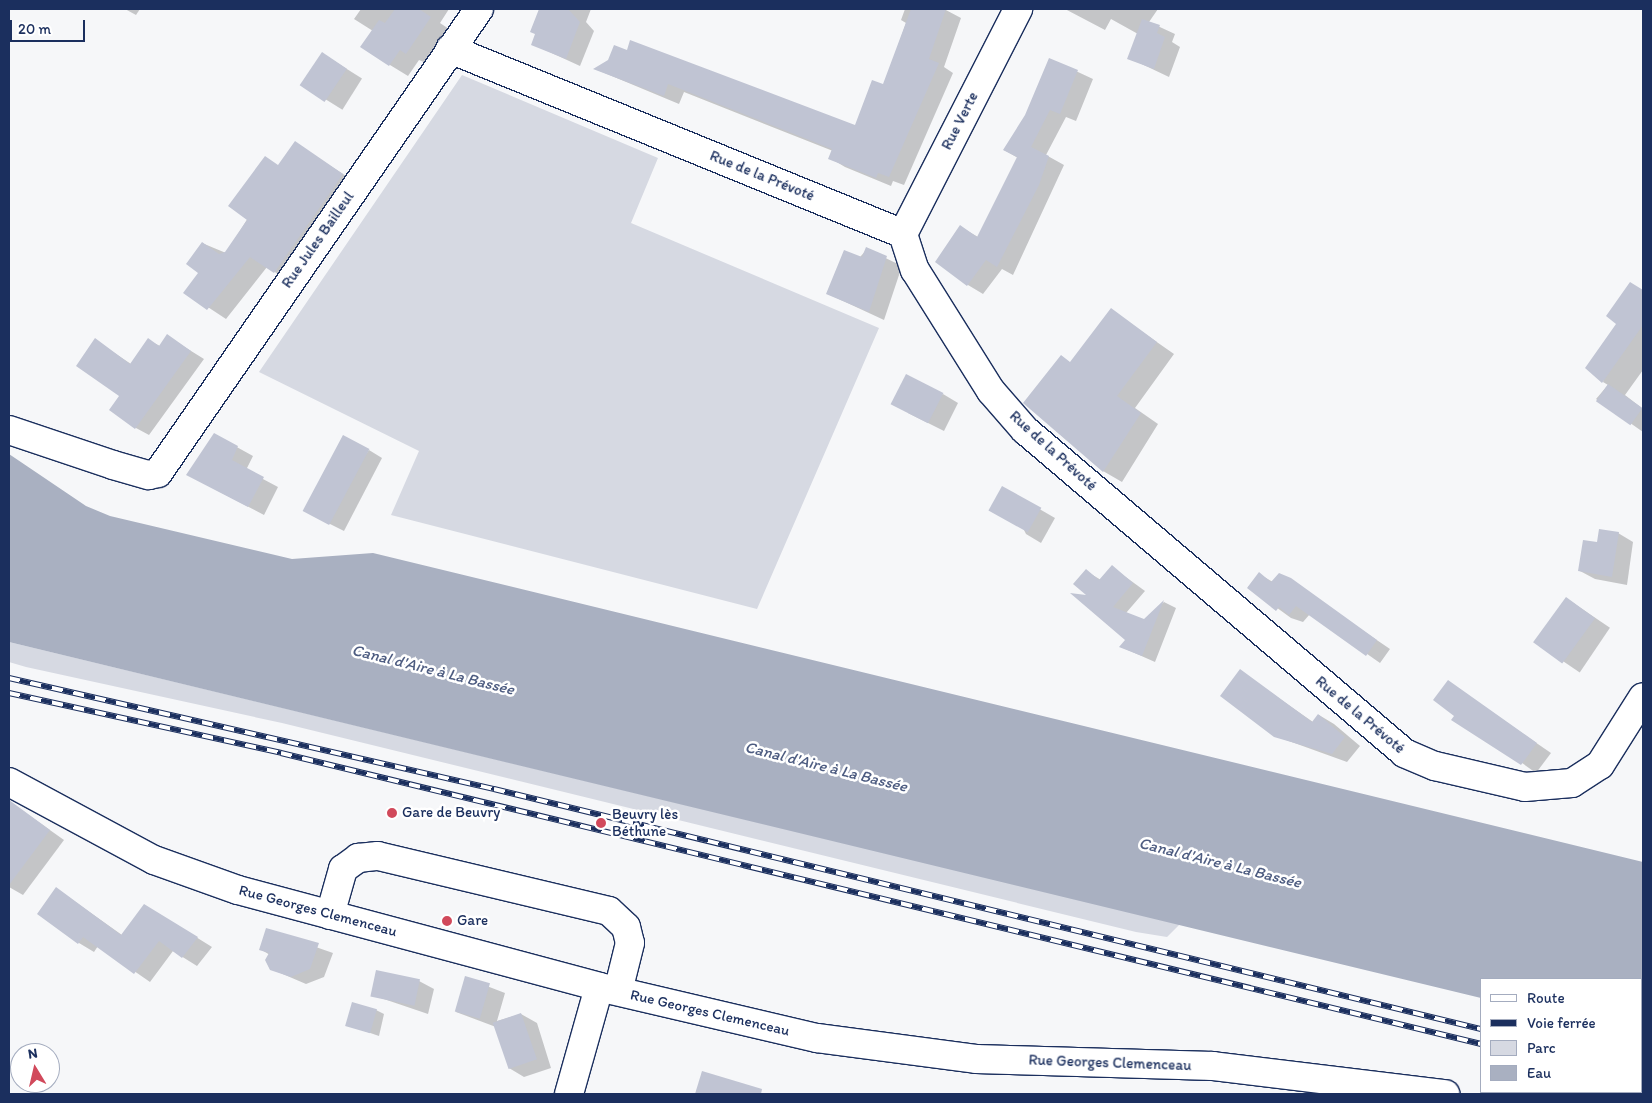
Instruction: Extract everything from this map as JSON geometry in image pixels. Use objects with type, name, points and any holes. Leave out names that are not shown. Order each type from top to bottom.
[{"type":"street","name":"Rue Jules Bailleul","points":[[9,430],[113,465],[149,475],[158,473],[479,9]]},
{"type":"street","name":"Rue Verte","points":[[903,234],[1018,9]]},
{"type":"street","name":"Rue de la Prévoté","points":[[450,49],[903,234],[915,270],[990,392],[1026,430],[1404,753],[1435,766],[1525,787],[1572,782],[1600,765],[1643,697]]},
{"type":"street","name":"Rue Georges Clemenceau","points":[[9,782],[154,860],[238,890],[609,989],[889,1051],[976,1059],[1213,1066],[1445,1094]]},
{"type":"street","points":[[330,915],[343,869],[358,858],[378,856],[609,912],[626,927],[630,943],[609,989],[569,1094]]},
{"type":"green space","points":[[462,75],[658,158],[631,223],[879,328],[757,609],[391,515],[419,451],[259,372]]},
{"type":"green space","points":[[9,642],[1180,924],[1167,937],[1136,932],[282,723],[26,667],[9,662]]},
{"type":"water","name":"Canal d'Aire à La Bassée","points":[[9,454],[86,506],[110,516],[292,559],[373,553],[1643,862],[1643,1037],[1642,978],[1480,978],[1480,998],[9,642]]},
{"type":"building","points":[[395,9],[419,9],[431,17],[406,54],[400,50],[389,66],[360,47],[379,20],[385,23]]},
{"type":"building","points":[[539,9],[568,9],[580,22],[566,59],[531,45],[535,34],[530,32]]},
{"type":"building","points":[[911,9],[946,9],[929,59],[939,63],[889,177],[878,173],[876,178],[828,159],[832,149],[668,84],[664,96],[593,69],[608,60],[614,45],[627,50],[630,40],[855,125],[872,80],[883,84]]},
{"type":"building","points":[[1142,19],[1160,25],[1157,33],[1165,37],[1154,69],[1127,59]]},
{"type":"building","points":[[322,52],[347,69],[325,102],[300,85]]},
{"type":"building","points":[[1049,58],[1078,70],[1060,114],[1050,110],[1031,147],[1049,156],[1039,185],[997,267],[986,260],[967,286],[935,262],[960,225],[977,237],[1017,157],[1003,150],[1025,115]]},
{"type":"building","points":[[295,141],[343,174],[274,273],[250,257],[207,310],[183,293],[198,273],[186,264],[202,242],[219,254],[225,252],[247,220],[228,206],[265,156],[278,165]]},
{"type":"building","points":[[866,247],[887,256],[869,312],[826,294],[844,250],[862,257]]},
{"type":"building","points":[[1630,282],[1643,290],[1643,325],[1602,383],[1585,368],[1616,324],[1606,316]]},
{"type":"building","points":[[1111,308],[1157,342],[1117,396],[1141,413],[1103,472],[1023,403],[1061,355],[1070,362]]},
{"type":"building","points":[[167,334],[191,351],[135,429],[109,410],[119,396],[76,366],[95,338],[130,364],[148,338],[159,346]]},
{"type":"building","points":[[906,374],[943,393],[928,423],[891,404]]},
{"type":"building","points":[[1608,384],[1642,408],[1630,425],[1596,401]]},
{"type":"building","points":[[214,433],[238,446],[232,460],[264,477],[248,507],[186,475]]},
{"type":"building","points":[[343,435],[369,449],[329,525],[303,511]]},
{"type":"building","points":[[1002,486],[1041,508],[1028,532],[988,510]]},
{"type":"building","points":[[1599,529],[1619,532],[1612,577],[1578,571],[1583,540],[1597,542]]},
{"type":"building","points":[[1112,565],[1133,583],[1113,607],[1144,619],[1164,600],[1142,656],[1119,647],[1125,640],[1070,593],[1086,595],[1073,584],[1086,569],[1099,580]]},
{"type":"building","points":[[1259,572],[1271,582],[1279,573],[1291,578],[1377,640],[1366,656],[1296,606],[1289,615],[1279,607],[1276,611],[1247,588]]},
{"type":"building","points":[[1566,597],[1595,618],[1562,663],[1533,642]]},
{"type":"building","points":[[1240,669],[1312,722],[1318,714],[1345,737],[1332,754],[1274,737],[1220,696]]},
{"type":"building","points":[[1448,680],[1537,743],[1521,765],[1451,720],[1454,716],[1433,700]]},
{"type":"building","points":[[9,800],[50,830],[9,885]]},
{"type":"building","points":[[56,887],[121,935],[144,904],[198,937],[182,958],[159,941],[134,974],[83,937],[78,944],[37,914]]},
{"type":"building","points":[[266,928],[319,943],[310,969],[291,977],[270,970],[265,960],[269,953],[259,950]]},
{"type":"building","points":[[376,970],[420,979],[414,1006],[370,996]]},
{"type":"building","points":[[465,976],[490,983],[480,1019],[455,1012]]},
{"type":"building","points":[[352,1002],[377,1009],[370,1033],[345,1026]]},
{"type":"building","points":[[521,1013],[537,1059],[509,1069],[493,1023]]},
{"type":"building","points":[[702,1071],[762,1089],[761,1094],[695,1094]]},
{"type":"railway","points":[[9,678],[494,789],[1480,1029]]},
{"type":"railway","points":[[9,693],[281,753],[1480,1044]]},
{"type":"place","name":"Gare de Beuvry","points":[[392,813]]},
{"type":"place","name":"Beuvry lès Béthune","points":[[601,823]]},
{"type":"place","name":"Gare","points":[[447,921]]}]
